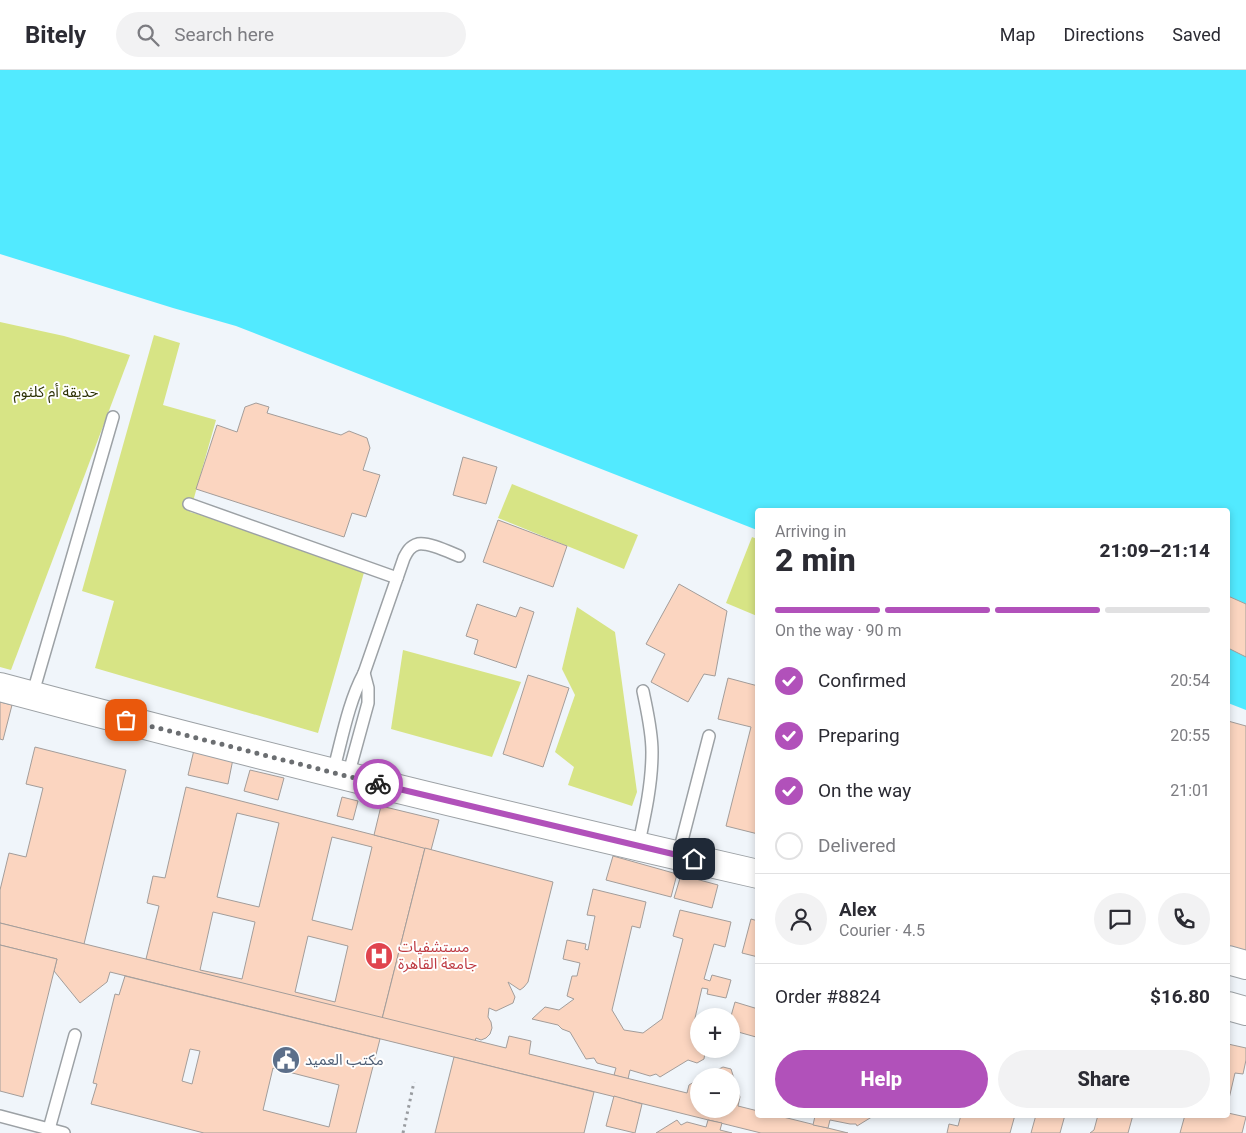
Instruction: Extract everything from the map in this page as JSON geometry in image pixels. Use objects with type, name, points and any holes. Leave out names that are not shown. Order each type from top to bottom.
[{"type":"main road","points":[[0,687],[340,775],[755,873]]},
{"type":"main road","points":[[1230,961],[1246,965]]},
{"type":"main road","points":[[1230,973],[1246,977]]},
{"type":"main road","points":[[1230,1007],[1246,1011]]},
{"type":"lane","points":[[32,696],[113,417]]},
{"type":"lane","points":[[189,504],[397,578]]},
{"type":"lane","points":[[340,775],[352,700],[364,673],[408,549],[417,544],[427,544],[460,556]]},
{"type":"lane","points":[[340,775],[368,703],[368,688],[364,673]]},
{"type":"lane","points":[[638,846],[651,782],[652,759],[649,721],[643,691]]},
{"type":"lane","points":[[678,856],[708,736]]},
{"type":"lane","points":[[49,1129],[74,1035]]},
{"type":"lane","points":[[0,1116],[64,1133]]},
{"type":"path","points":[[403,1133],[414,1082]]},
{"type":"green space","name":"حديقة أم كلثوم","points":[[0,322],[64,336],[130,355],[11,670],[0,667]]},
{"type":"green space","points":[[154,335],[180,343],[163,405],[216,420],[190,512],[367,562],[318,733],[95,668],[114,601],[82,591]]},
{"type":"green space","points":[[512,484],[638,535],[624,569],[498,518]]},
{"type":"green space","points":[[752,537],[755,538],[755,615],[726,603]]},
{"type":"green space","points":[[577,607],[615,632],[637,792],[632,806],[568,785],[574,767],[555,752],[575,695],[562,669]]},
{"type":"green space","points":[[403,650],[521,682],[492,757],[391,729]]},
{"type":"water","points":[[0,70],[1246,70],[1246,710],[1230,704],[1230,508],[755,508],[755,529],[236,326],[0,254]]},
{"type":"building","points":[[256,403],[269,407],[267,413],[341,435],[349,431],[367,438],[370,448],[363,470],[380,475],[366,517],[352,513],[344,537],[196,489],[217,425],[237,432],[245,407]]},
{"type":"building","points":[[463,457],[497,467],[486,504],[453,495]]},
{"type":"building","points":[[498,520],[567,546],[553,587],[483,562]]},
{"type":"building","points":[[679,584],[727,611],[715,676],[704,674],[688,702],[651,682],[665,654],[646,644]]},
{"type":"building","points":[[1230,597],[1246,604],[1246,657],[1230,649]]},
{"type":"building","points":[[477,604],[516,617],[520,607],[534,612],[516,668],[474,654],[478,640],[466,636]]},
{"type":"building","points":[[528,675],[569,688],[543,767],[503,754]]},
{"type":"building","points":[[728,678],[755,685],[755,833],[726,826],[751,727],[718,719]]},
{"type":"building","points":[[0,702],[12,705],[3,740],[0,739]]},
{"type":"building","points":[[1230,722],[1246,726],[1246,956],[1230,951]]},
{"type":"building","points":[[35,747],[126,770],[84,944],[0,923],[0,890],[9,853],[26,857],[43,788],[26,784]]},
{"type":"building","points":[[194,750],[233,759],[228,784],[188,775]]},
{"type":"building","points":[[250,770],[284,778],[278,800],[244,791]]},
{"type":"building","points":[[186,787],[425,848],[382,1019],[146,959],[159,906],[147,903],[153,876],[165,878]],"holes":[[[237,813],[279,823],[259,907],[217,897]],[[332,837],[372,847],[352,930],[312,920]],[[213,912],[255,922],[242,979],[200,970]],[[308,936],[348,946],[335,1002],[295,992]]]},
{"type":"building","points":[[342,797],[358,801],[353,820],[337,816]]},
{"type":"building","points":[[381,806],[439,820],[431,850],[374,835]]},
{"type":"building","points":[[425,848],[553,882],[528,982],[520,990],[508,982],[515,997],[513,1003],[496,1011],[489,1008],[488,1017],[492,1028],[490,1034],[481,1040],[476,1038],[475,1041],[382,1019]]},
{"type":"building","points":[[613,856],[677,874],[671,897],[606,880]]},
{"type":"building","points":[[681,875],[718,885],[712,908],[674,898]]},
{"type":"building","points":[[593,889],[646,902],[640,928],[632,926],[612,1010],[624,1030],[643,1033],[662,1019],[683,939],[673,936],[680,910],[731,922],[725,947],[714,944],[704,979],[710,981],[712,975],[731,980],[726,998],[707,994],[708,989],[702,988],[697,1008],[690,1008],[690,1058],[704,1059],[697,1063],[688,1060],[660,1077],[656,1074],[650,1076],[630,1070],[628,1079],[614,1075],[616,1068],[597,1063],[594,1058],[586,1059],[570,1032],[558,1025],[532,1019],[545,1007],[559,1010],[574,999],[567,996],[572,976],[577,976],[580,963],[563,959],[567,940],[586,944],[585,949],[588,950],[595,916],[587,915]]},
{"type":"building","points":[[751,919],[755,920],[755,956],[742,953]]},
{"type":"building","points":[[0,923],[506,1048],[509,1036],[531,1041],[529,1054],[687,1093],[690,1084],[690,1115],[110,972],[107,982],[80,1003],[54,971],[57,959],[0,945]]},
{"type":"building","points":[[0,945],[57,959],[23,1097],[0,1091]]},
{"type":"building","name":"مكتب العميد","points":[[125,976],[380,1039],[356,1133],[204,1133],[91,1104],[97,1084],[93,1083],[115,994],[119,995]],"holes":[[[190,1049],[200,1051],[192,1084],[182,1081]],[[273,1068],[339,1085],[329,1127],[263,1110]]]},
{"type":"building","points":[[735,1002],[755,1008],[755,1037],[740,1033],[740,1008],[733,1008]]},
{"type":"building","points":[[1230,1044],[1246,1048],[1243,1074],[1235,1073],[1230,1094]]},
{"type":"building","points":[[454,1057],[594,1092],[584,1133],[435,1133]]},
{"type":"building","points":[[614,1096],[642,1104],[635,1133],[606,1126]]},
{"type":"building","points":[[740,1106],[755,1110],[755,1118],[787,1118],[848,1133],[761,1133],[700,1118],[740,1118]]},
{"type":"building","points":[[1230,1113],[1246,1117],[1242,1133],[1180,1133],[1184,1118],[1230,1118]]},
{"type":"building","points":[[815,1118],[870,1118],[857,1126],[856,1124],[830,1120],[828,1128],[813,1125]]},
{"type":"building","points":[[960,1118],[1014,1118],[1010,1133],[947,1133],[949,1124],[958,1126]]},
{"type":"building","points":[[1035,1118],[1064,1118],[1060,1133],[1031,1133]]},
{"type":"building","points":[[1097,1118],[1132,1118],[1128,1133],[1090,1133],[1094,1130]]},
{"type":"building","points":[[677,1120],[681,1125],[687,1122],[706,1127],[708,1120],[722,1123],[720,1130],[732,1133],[656,1133]]},
{"type":"way so far","points":[[126,720],[378,784]]},
{"type":"place","name":"مستشفيات جامعة القاهرة","points":[[379,956]]},
{"type":"place","name":"مكتب العميد","points":[[286,1060]]},
{"type":"route","points":[[378,784],[694,859]]}]
